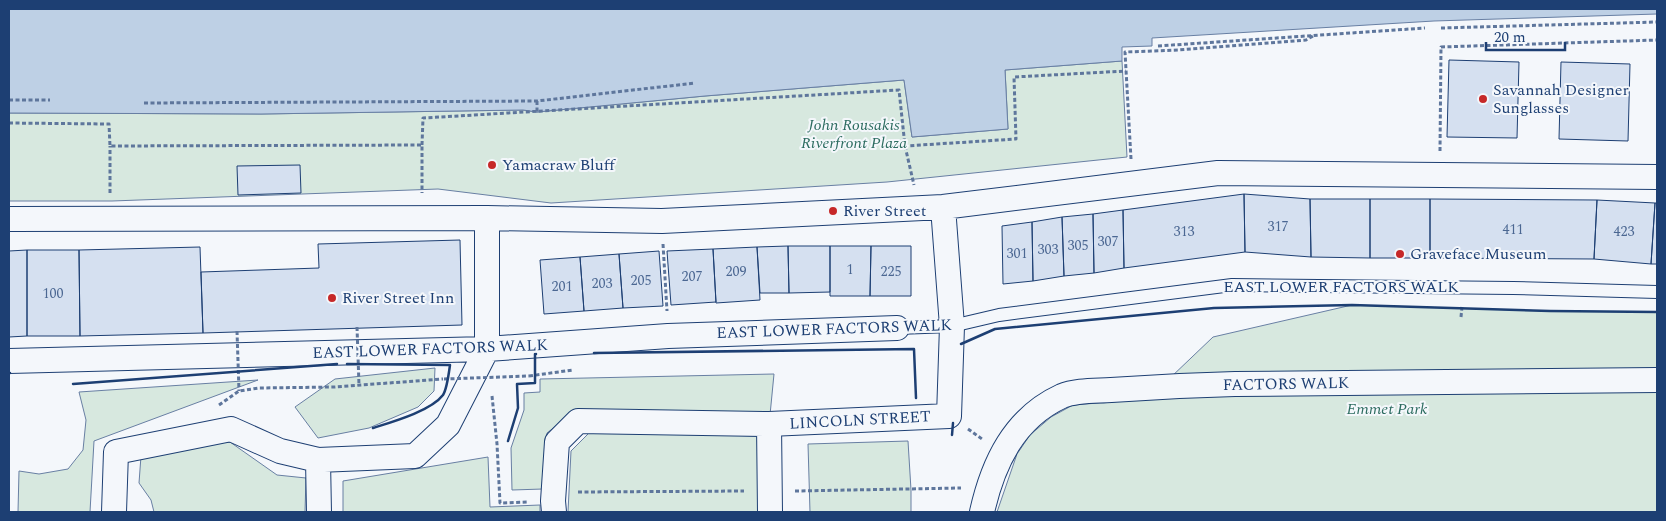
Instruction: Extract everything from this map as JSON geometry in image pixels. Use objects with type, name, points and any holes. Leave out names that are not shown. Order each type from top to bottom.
[{"type":"street","points":[[9,219],[487,218],[662,221],[943,207],[1218,173],[1657,177]]},
{"type":"street","name":"LINCOLN STREET","points":[[770,512],[769,424],[949,416],[952,326],[943,207]]},
{"type":"street","points":[[114,512],[116,452],[207,433],[231,429],[280,451],[318,460],[414,456],[448,425],[487,349],[487,218]]},
{"type":"street","name":"EAST LOWER FACTORS WALK","points":[[9,361],[487,349],[668,336],[897,328]]},
{"type":"street","name":"FACTORS WALK","points":[[982,512],[996,468],[1008,442],[1022,425],[1042,407],[1064,395],[1088,391],[1176,385],[1657,380]]},
{"type":"street","points":[[554,512],[557,442],[578,421],[769,424]]},
{"type":"street","points":[[318,460],[319,512]]},
{"type":"lane","name":"EAST LOWER FACTORS WALK","points":[[897,328],[952,326],[999,315],[1232,285],[1513,288],[1657,292]]},
{"type":"path","points":[[1441,28],[1657,22]]},
{"type":"path","points":[[1158,46],[1425,28]]},
{"type":"path","points":[[1133,182],[1125,52],[1178,50],[1306,40],[1313,36]]},
{"type":"path","points":[[1440,156],[1441,46],[1657,40]]},
{"type":"path","points":[[905,146],[1016,139],[1014,77],[1126,71]]},
{"type":"path","points":[[144,103],[536,101],[695,83]]},
{"type":"path","points":[[422,194],[424,118],[899,90],[905,146],[915,188]]},
{"type":"path","points":[[9,100],[50,100]]},
{"type":"path","points":[[536,101],[537,112]]},
{"type":"path","points":[[9,123],[109,124],[110,219]]},
{"type":"path","points":[[110,146],[422,145]]},
{"type":"path","points":[[662,221],[668,336]]},
{"type":"path","points":[[357,327],[358,385]]},
{"type":"path","points":[[237,331],[239,392]]},
{"type":"path","points":[[207,433],[220,403],[239,392],[259,388],[529,376]]},
{"type":"path","points":[[497,444],[500,504]]},
{"type":"green space","name":"John Rousakis Riverfront Plaza","points":[[1122,61],[1127,157],[887,182],[551,203],[438,189],[112,201],[9,201],[9,113],[261,114],[523,110],[537,112],[904,80],[912,137],[1008,129],[1005,70]]},
{"type":"green space","name":"Emmet Park","points":[[1352,305],[1657,312],[1657,512],[997,512],[1017,454],[1030,435],[1051,417],[1073,405],[1148,399],[1213,337]]},
{"type":"green space","points":[[435,368],[434,391],[418,407],[369,428],[318,438],[295,407],[335,379]]},
{"type":"green space","points":[[774,374],[770,415],[574,412],[547,433],[543,489],[512,490],[511,448],[524,410],[524,393],[540,392],[540,379]]},
{"type":"green space","points":[[258,380],[94,441],[90,512],[18,512],[19,471],[39,474],[68,469],[83,450],[86,420],[79,392]]},
{"type":"green space","points":[[591,431],[759,436],[761,512],[568,512],[571,451]]},
{"type":"green space","points":[[908,441],[911,512],[810,512],[808,444]]},
{"type":"green space","points":[[230,442],[277,475],[306,478],[305,512],[154,512],[151,500],[139,483],[141,456],[164,447]]},
{"type":"green space","points":[[488,457],[490,507],[540,505],[540,512],[343,512],[343,481]]},
{"type":"water","points":[[9,9],[1657,9],[1657,14],[1434,21],[1152,38],[1152,46],[1122,47],[1122,61],[1005,70],[1008,129],[912,137],[904,80],[537,112],[523,110],[261,114],[9,113]]},
{"type":"building","name":"Savannah Designer Sunglasses","points":[[1449,60],[1519,62],[1517,138],[1447,137]]},
{"type":"building","points":[[1561,62],[1630,64],[1628,141],[1559,139]]},
{"type":"building","points":[[300,165],[301,193],[238,195],[237,166]]},
{"type":"building","points":[[1244,194],[1310,199],[1311,257],[1245,252]]},
{"type":"building","points":[[1244,194],[1245,252],[1124,268],[1123,210]]},
{"type":"building","points":[[1310,199],[1370,199],[1370,258],[1311,257]]},
{"type":"building","points":[[1370,199],[1430,199],[1430,258],[1370,258]]},
{"type":"building","points":[[1430,199],[1597,200],[1594,259],[1430,258]]},
{"type":"building","points":[[1597,200],[1655,203],[1651,264],[1594,259]]},
{"type":"building","points":[[1655,203],[1657,203],[1657,264],[1651,264]]},
{"type":"building","points":[[1123,210],[1124,268],[1094,273],[1093,214]]},
{"type":"building","points":[[1093,214],[1094,273],[1064,276],[1062,217]]},
{"type":"building","points":[[1062,217],[1064,276],[1033,281],[1032,222]]},
{"type":"building","points":[[1032,222],[1033,281],[1003,284],[1002,226]]},
{"type":"building","name":"River Street Inn","points":[[460,240],[462,325],[203,333],[201,272],[319,268],[318,244]]},
{"type":"building","points":[[788,246],[830,246],[830,292],[789,293]]},
{"type":"building","points":[[788,246],[789,293],[760,293],[757,247]]},
{"type":"building","points":[[830,246],[871,246],[870,296],[830,296]]},
{"type":"building","points":[[871,246],[911,246],[911,296],[870,296]]},
{"type":"building","points":[[200,247],[203,333],[80,336],[79,250]]},
{"type":"building","points":[[757,247],[760,300],[716,303],[713,249]]},
{"type":"building","points":[[713,249],[716,302],[671,305],[667,251]]},
{"type":"building","points":[[27,250],[27,336],[9,337],[9,251]]},
{"type":"building","points":[[27,250],[79,250],[80,336],[27,336]]},
{"type":"building","points":[[659,251],[663,306],[623,308],[619,254]]},
{"type":"building","points":[[619,254],[623,308],[584,311],[580,257]]},
{"type":"building","points":[[580,257],[584,311],[544,314],[540,260]]},
{"type":"wall","points":[[961,344],[995,329],[1214,308],[1352,305],[1657,312]]},
{"type":"wall","points":[[594,353],[914,349],[916,398]]},
{"type":"wall","points":[[508,441],[518,408],[517,384],[535,383],[536,354]]},
{"type":"wall","points":[[73,384],[337,364]]},
{"type":"wall","points":[[347,364],[450,365],[443,395],[437,401],[421,411],[373,428]]},
{"type":"wall","points":[[952,435],[953,423]]},
{"type":"place","name":"Savannah Designer Sunglasses","points":[[1483,99]]},
{"type":"place","name":"Yamacraw Bluff","points":[[492,165]]},
{"type":"place","name":"River Street","points":[[833,211]]},
{"type":"place","name":"Graveface Museum","points":[[1400,254]]},
{"type":"place","name":"River Street Inn","points":[[332,298]]}]
